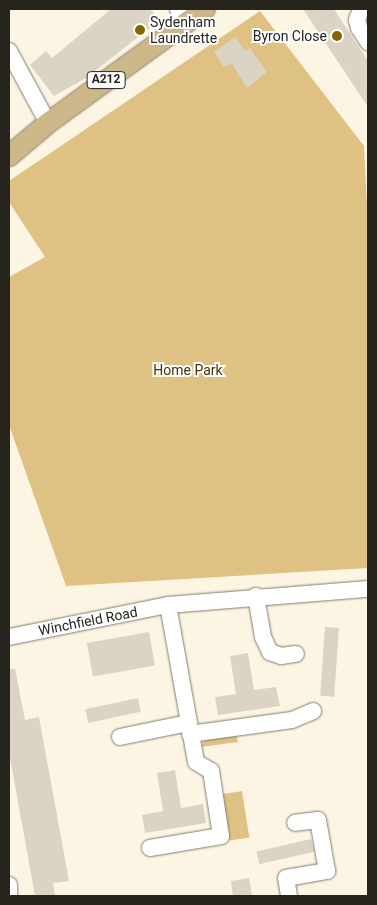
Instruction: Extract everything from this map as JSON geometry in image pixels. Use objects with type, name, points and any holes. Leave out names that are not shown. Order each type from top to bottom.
[{"type":"main road","name":"A212","points":[[9,156],[181,16],[205,9]]},
{"type":"street","points":[[362,9],[357,20],[359,28],[368,42]]},
{"type":"street","points":[[9,51],[48,123]]},
{"type":"street","name":"Winchfield Road","points":[[9,637],[168,605],[256,596],[368,588]]},
{"type":"street","points":[[256,596],[263,637],[270,652],[281,656],[296,654]]},
{"type":"street","points":[[150,848],[221,836],[211,772],[196,762],[168,605]]},
{"type":"street","points":[[120,737],[292,720],[313,711]]},
{"type":"street","points":[[289,896],[286,878],[327,871],[318,820],[295,823]]},
{"type":"street","points":[[9,885],[9,896]]},
{"type":"green space","name":"Home Park","points":[[260,11],[364,146],[368,225],[368,568],[66,586],[9,425],[9,277],[45,257],[9,202],[9,181]]},
{"type":"green space","points":[[236,733],[238,742],[201,747],[206,737]]},
{"type":"green space","points":[[242,791],[249,837],[230,841],[222,794]]},
{"type":"building","points":[[111,9],[150,9],[160,20],[86,78],[54,96],[30,65],[46,51],[52,58]]},
{"type":"building","name":"Byron Close","points":[[303,9],[334,9],[368,61],[368,107]]},
{"type":"building","points":[[235,37],[245,51],[250,48],[267,72],[247,88],[232,64],[224,67],[214,52]]},
{"type":"building","points":[[325,627],[339,628],[334,697],[320,696]]},
{"type":"building","points":[[149,632],[155,665],[93,676],[87,643]]},
{"type":"building","points":[[248,653],[254,690],[276,687],[280,706],[218,715],[215,697],[236,694],[230,656]]},
{"type":"building","points":[[9,669],[15,669],[25,720],[39,717],[69,881],[53,883],[55,896],[35,896],[9,752]]},
{"type":"building","points":[[138,698],[141,712],[88,723],[85,709]]},
{"type":"building","points":[[175,770],[181,808],[203,804],[206,823],[145,833],[142,815],[163,811],[157,773]]},
{"type":"building","points":[[311,839],[314,852],[259,864],[256,852]]},
{"type":"building","points":[[249,878],[252,896],[233,896],[231,881]]},
{"type":"place","name":"Sydenham Laundrette","points":[[140,30]]},
{"type":"place","name":"Byron Close","points":[[337,36]]}]
